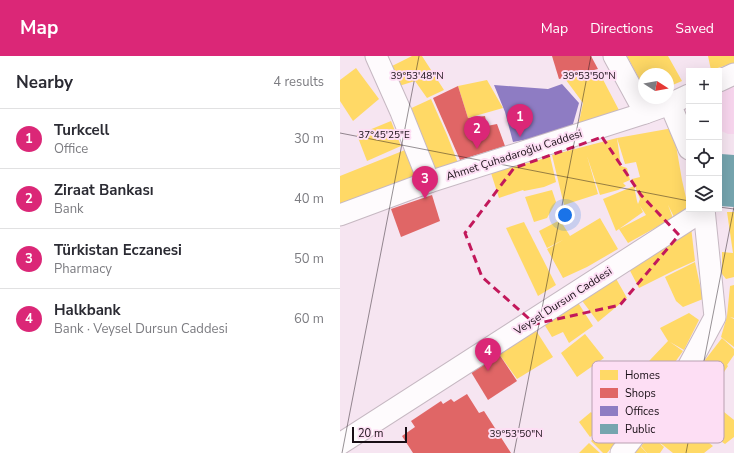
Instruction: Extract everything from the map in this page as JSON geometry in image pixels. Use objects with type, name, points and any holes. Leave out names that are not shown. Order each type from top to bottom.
[{"type":"street","points":[[376,56],[401,112],[429,182]]},
{"type":"street","points":[[614,56],[644,113]]},
{"type":"street","points":[[722,80],[734,74]]},
{"type":"street","name":"Ahmet Çuhadaroğlu Caddesi","points":[[674,102],[686,96]]},
{"type":"street","points":[[670,104],[686,142]]},
{"type":"street","name":"Ahmet Çuhadaroğlu Caddesi","points":[[340,215],[429,182],[670,104]]},
{"type":"street","name":"Veysel Dursun Caddesi","points":[[340,444],[699,212]]},
{"type":"street","points":[[691,361],[715,317],[704,212]]},
{"type":"street","points":[[621,453],[629,443]]},
{"type":"highlighted area","points":[[602,137],[641,195],[679,235],[620,305],[535,324],[482,277],[465,233],[514,168]]},
{"type":"shaded area","points":[[726,88],[734,88],[734,134],[728,134],[722,131],[722,90]]},
{"type":"building: Homes","points":[[412,56],[422,56],[444,90],[427,98],[415,81],[399,86],[390,67]]},
{"type":"building: Homes","points":[[627,56],[668,56],[682,81],[674,84],[674,68],[638,68],[638,77]]},
{"type":"building: Homes","points":[[708,56],[734,56],[734,63],[718,68],[711,68]]},
{"type":"building: Homes","points":[[356,68],[379,99],[353,121],[340,101],[340,80]]},
{"type":"building: Homes","points":[[598,70],[621,114],[578,127],[583,103],[566,80]]},
{"type":"building: Homes","points":[[487,80],[503,108],[468,118],[458,86]]},
{"type":"building: Homes","points":[[431,99],[458,163],[429,172],[405,111]]},
{"type":"building: Homes","points":[[391,121],[401,146],[367,161],[357,135]]},
{"type":"building: Homes","points":[[673,128],[686,198],[686,212],[674,217],[668,205],[673,218],[628,243],[619,229],[616,231],[603,199],[634,186],[638,204],[640,199],[632,179],[640,177],[636,162],[625,164],[617,138]],"holes":[[[640,206],[646,215],[619,229],[643,212]]]},
{"type":"building: Homes","points":[[617,138],[621,166],[627,168],[630,180],[623,183],[626,186],[618,190],[600,195],[587,156],[598,194],[564,205],[552,155]]},
{"type":"building: Homes","points":[[410,148],[418,176],[340,208],[340,176]]},
{"type":"building: Homes","points":[[550,156],[556,182],[544,187],[523,190],[499,198],[491,173]]},
{"type":"building: Homes","points":[[552,190],[556,202],[547,218],[534,222],[525,197]]},
{"type":"building: Homes","points":[[727,212],[734,212],[734,277],[726,279],[722,274],[722,252],[733,253]]},
{"type":"building: Homes","points":[[600,218],[618,249],[587,267],[563,278],[547,249],[563,240],[547,248],[539,231],[560,220],[570,236]]},
{"type":"building: Homes","points":[[524,222],[556,285],[538,296],[506,228]]},
{"type":"building: Homes","points":[[691,227],[695,261],[639,288],[627,265]]},
{"type":"building: Homes","points":[[695,262],[703,299],[683,307],[676,301],[665,277]]},
{"type":"building: Homes","points":[[614,275],[627,298],[598,322],[580,298]]},
{"type":"building: Homes","points":[[734,285],[734,318],[730,317],[734,319],[734,347],[721,337],[727,316],[730,286]]},
{"type":"building: Homes","points":[[577,301],[593,326],[569,343],[563,332],[552,337],[544,324]]},
{"type":"building: Homes","points":[[689,313],[699,320],[684,350],[670,342],[683,351],[676,361],[649,361],[668,341],[660,328]]},
{"type":"building: Homes","points":[[535,329],[553,357],[517,379],[499,354]]},
{"type":"building: Homes","points":[[585,334],[604,358],[600,361],[592,361],[592,366],[577,377],[561,353]]},
{"type":"building: Homes","points":[[722,338],[734,349],[734,355],[724,372],[724,361],[705,360]]},
{"type":"building: Homes","points":[[591,412],[592,435],[590,437],[579,422]]},
{"type":"building: Homes","points":[[724,412],[734,420],[734,437],[725,444],[724,443]]},
{"type":"building: Homes","points":[[589,443],[600,453],[579,453]]},
{"type":"building: Homes","points":[[593,443],[615,443],[607,453],[603,453]]},
{"type":"building: Homes","points":[[644,443],[660,443],[664,447],[660,453],[647,453],[641,446]]},
{"type":"building: Homes","points":[[660,443],[709,443],[713,446],[704,453],[673,453]]},
{"type":"building: Homes","points":[[640,446],[647,453],[634,453]]},
{"type":"building: Shops","points":[[552,56],[591,56],[598,69],[559,79]]},
{"type":"building: Shops","points":[[458,86],[468,118],[485,116],[487,126],[497,124],[505,146],[460,160],[433,98]]},
{"type":"building: Shops","points":[[432,195],[440,221],[401,237],[391,209]]},
{"type":"building: Shops","points":[[499,354],[517,381],[488,400],[471,372]]},
{"type":"building: Shops","points":[[467,394],[479,413],[484,411],[511,453],[413,453],[402,436],[415,427],[411,421],[441,401],[443,404],[451,399],[454,402]]},
{"type":"building: Offices","points":[[562,84],[579,103],[571,131],[513,142],[505,112],[494,85],[548,89]]},
{"type":"building: Public","points":[[722,154],[734,155],[734,207],[722,206]]},
{"type":"place","name":"Turkcell","points":[[520,137]]},
{"type":"place","name":"Ziraat Bankası","points":[[477,149]]},
{"type":"place","name":"Türkistan Eczanesi","points":[[425,199]]},
{"type":"place","name":"Halkbank","points":[[488,371]]}]
